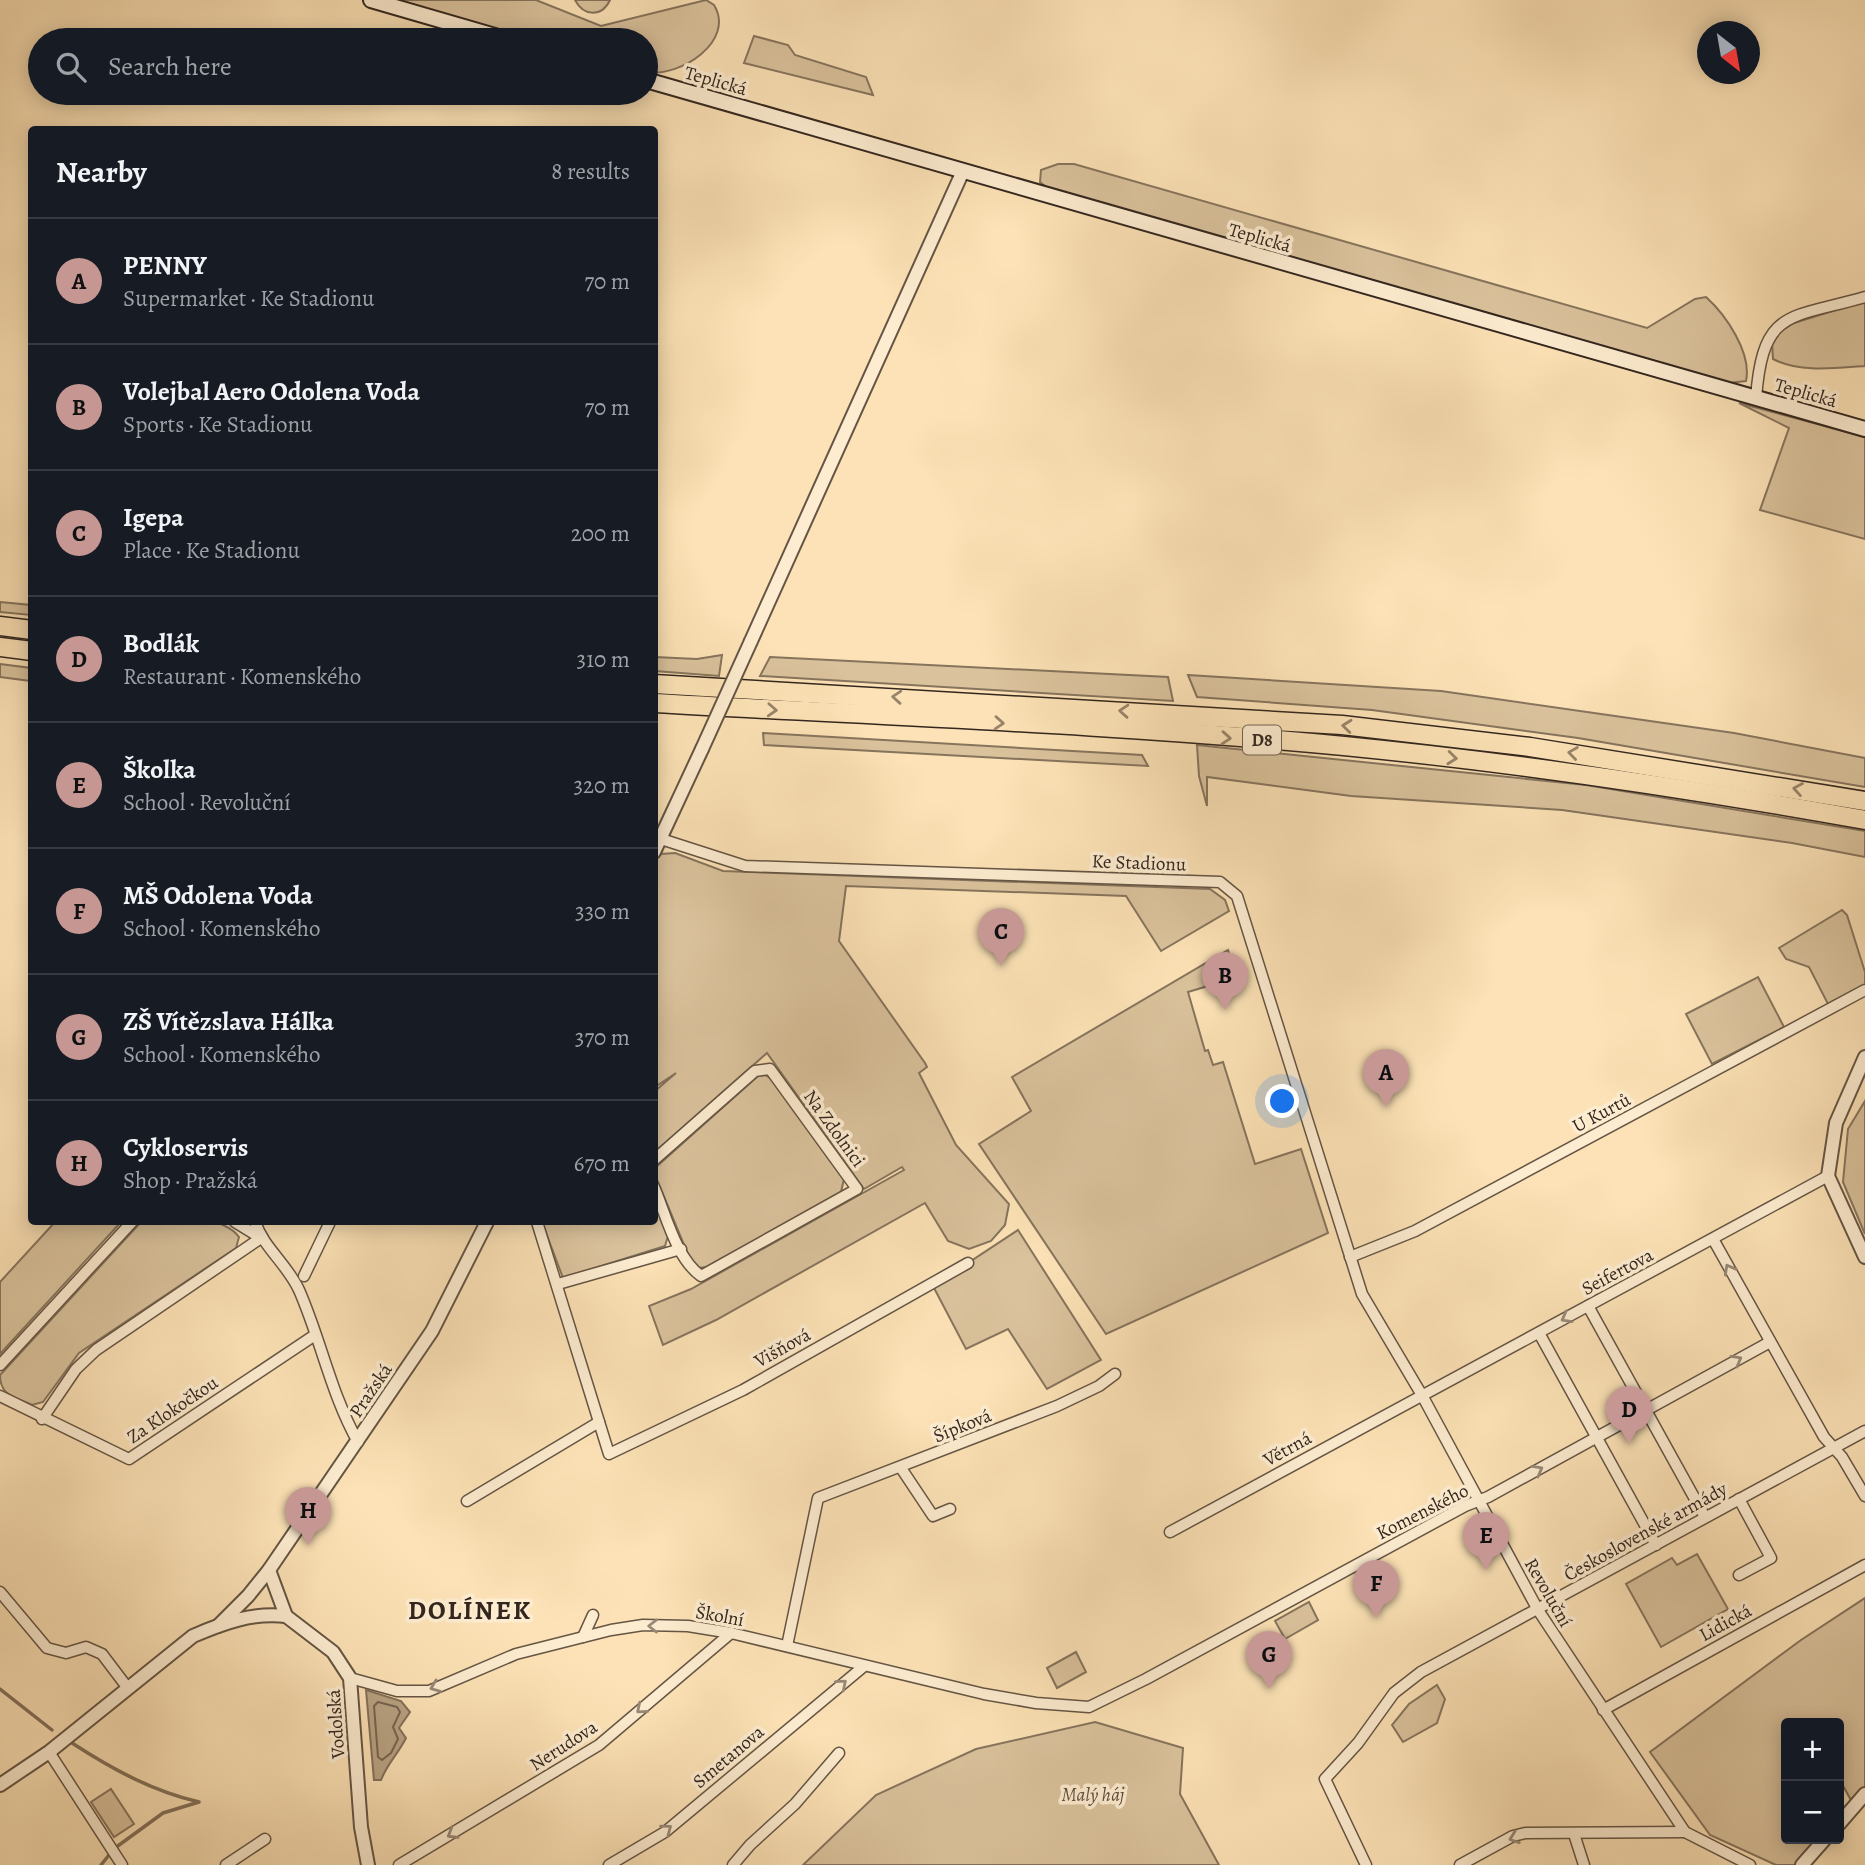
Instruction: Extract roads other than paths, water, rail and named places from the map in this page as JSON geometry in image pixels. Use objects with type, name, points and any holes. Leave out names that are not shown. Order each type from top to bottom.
[{"type":"highway","points":[[0,626],[28,630]]},
{"type":"highway","points":[[0,647],[28,650]]},
{"type":"highway","name":"D8","points":[[658,684],[1342,725],[1530,747],[1865,801]]},
{"type":"highway","name":"D8","points":[[658,703],[1342,746],[1528,766],[1714,793],[1865,820]]},
{"type":"main road","points":[[371,0],[468,28]]},
{"type":"main road","name":"Teplická","points":[[658,83],[1865,429]]},
{"type":"street","points":[[658,845],[963,172]]},
{"type":"street","points":[[1756,398],[1766,342],[1778,324],[1865,297]]},
{"type":"street","name":"Ke Stadionu","points":[[661,839],[745,866],[1220,882],[1237,895],[1350,1257]]},
{"type":"street","name":"U Kurtů","points":[[1350,1257],[1377,1248],[1426,1225],[1865,990]]},
{"type":"street","points":[[1865,1057],[1836,1124],[1828,1176],[1865,1257]]},
{"type":"street","name":"Na Zdolnici","points":[[658,1156],[755,1071],[770,1069],[858,1189],[701,1276],[692,1270],[658,1196]]},
{"type":"street","name":"Seifertova","points":[[1423,1397],[1828,1176]]},
{"type":"street","points":[[0,1365],[129,1225]]},
{"type":"street","points":[[240,1225],[261,1238]]},
{"type":"street","points":[[256,1225],[261,1238],[298,1288],[346,1421],[358,1442]]},
{"type":"street","points":[[304,1276],[329,1225]]},
{"type":"street","name":"Pražská","points":[[218,1626],[248,1597],[269,1570],[358,1442],[432,1331],[485,1225]]},
{"type":"street","points":[[467,1501],[598,1422],[538,1225]]},
{"type":"street","points":[[42,1419],[76,1369],[96,1350],[261,1238]]},
{"type":"street","points":[[1713,1239],[1824,1437],[1865,1496]]},
{"type":"street","points":[[558,1284],[681,1249]]},
{"type":"street","name":"Revoluční","points":[[1350,1257],[1363,1294],[1423,1397],[1538,1610],[1603,1710],[1685,1832],[1731,1861],[1750,1865]]},
{"type":"street","name":"Višňová","points":[[598,1422],[609,1454],[743,1390],[968,1263]]},
{"type":"street","points":[[1588,1306],[1706,1517]]},
{"type":"street","points":[[1539,1333],[1656,1545]]},
{"type":"street","name":"Za Klokočkou","points":[[0,1396],[42,1419],[129,1459],[315,1335]]},
{"type":"street","name":"Komenského","points":[[1088,1707],[1478,1502],[1770,1342]]},
{"type":"street","name":"Šípková","points":[[787,1646],[818,1498],[1057,1406],[1099,1386],[1115,1374]]},
{"type":"street","name":"Větrná","points":[[1170,1532],[1423,1397]]},
{"type":"street","name":"Československé armády","points":[[1366,1865],[1325,1779],[1404,1684],[1865,1431]]},
{"type":"street","points":[[901,1468],[933,1516],[950,1509]]},
{"type":"street","points":[[1739,1499],[1771,1558],[1739,1575]]},
{"type":"street","name":"Lidická","points":[[1603,1710],[1865,1565]]},
{"type":"street","points":[[0,1785],[49,1752],[194,1636],[218,1626],[262,1614],[286,1616],[269,1570]]},
{"type":"street","points":[[0,1592],[47,1648],[66,1653],[86,1647],[102,1654],[127,1688]]},
{"type":"street","points":[[583,1637],[593,1615]]},
{"type":"street","name":"Vodolská","points":[[286,1616],[333,1652],[350,1678],[355,1705],[362,1827],[368,1865]]},
{"type":"street","name":"Školní","points":[[350,1678],[397,1692],[429,1691],[516,1654],[583,1637],[643,1625],[688,1626],[731,1633],[863,1667],[984,1694],[1036,1703],[1088,1707]]},
{"type":"street","name":"Nerudova","points":[[399,1865],[599,1745],[731,1633]]},
{"type":"street","name":"Smetanova","points":[[609,1865],[665,1832],[863,1667]]},
{"type":"street","points":[[49,1752],[122,1865]]},
{"type":"street","points":[[733,1865],[750,1844],[795,1804],[839,1753]]},
{"type":"street","points":[[1844,1818],[1865,1794]]},
{"type":"street","points":[[1460,1865],[1513,1836],[1525,1833],[1685,1832]]},
{"type":"street","points":[[1574,1834],[1584,1865]]},
{"type":"street","points":[[226,1865],[265,1839]]},
{"type":"street","points":[[1802,1865],[1821,1844]]},
{"type":"water","points":[[366,1690],[401,1701],[410,1712],[399,1728],[406,1738],[381,1780],[374,1780]]},
{"type":"waterway","points":[[0,1689],[52,1730]]},
{"type":"waterway","points":[[72,1743],[133,1778],[165,1792],[199,1802],[163,1813],[115,1848]]},
{"type":"waterway","points":[[101,1865],[109,1855]]},
{"type":"place","name":"Igepa","points":[[1001,966]]},
{"type":"place","name":"Volejbal Aero Odolena Voda","points":[[1225,1010]]},
{"type":"place","name":"PENNY","points":[[1386,1107]]},
{"type":"place","name":"Bodlák","points":[[1629,1444]]},
{"type":"place","name":"Cykloservis","points":[[308,1545]]},
{"type":"place","name":"Školka","points":[[1486,1570]]},
{"type":"place","name":"MŠ Odolena Voda","points":[[1376,1618]]},
{"type":"place","name":"ZŠ Vítězslava Hálka","points":[[1269,1689]]},
{"type":"district","name":"DOLÍNEK","points":[[470,1610]]},
{"type":"park label","name":"Malý háj","points":[[1093,1794]]}]
